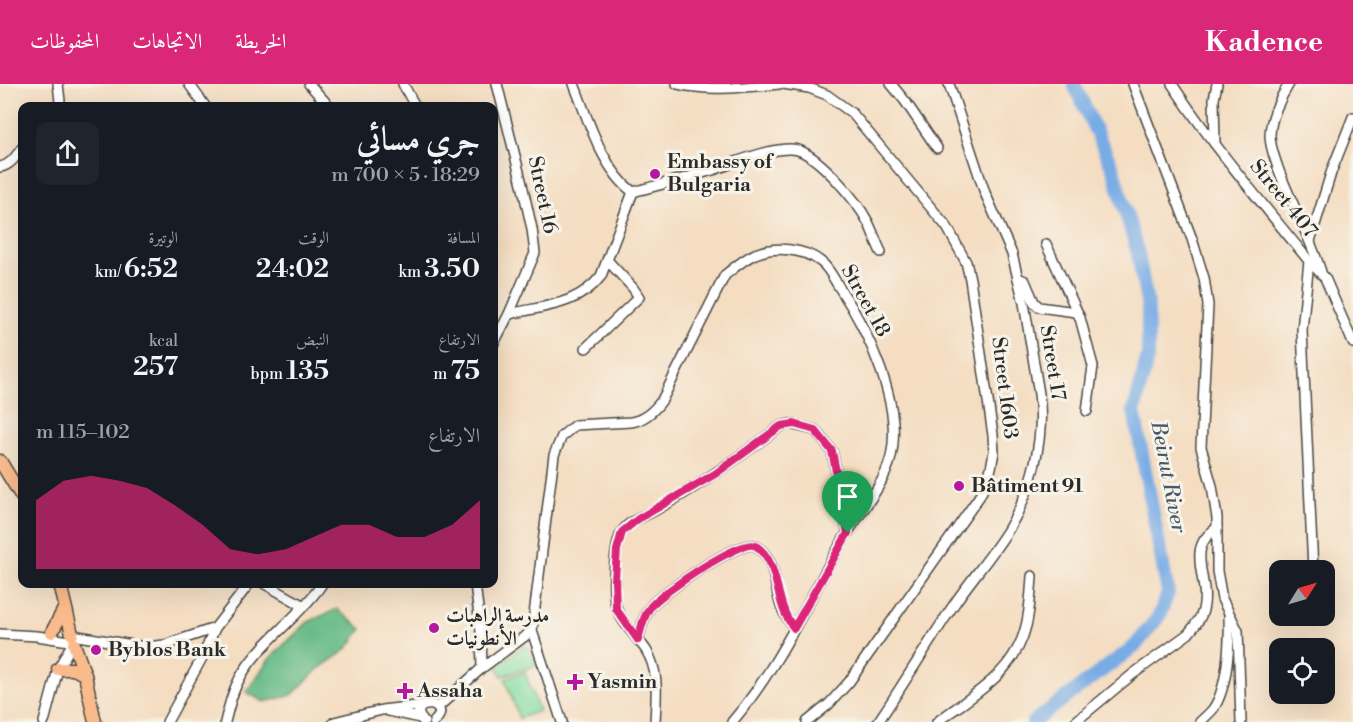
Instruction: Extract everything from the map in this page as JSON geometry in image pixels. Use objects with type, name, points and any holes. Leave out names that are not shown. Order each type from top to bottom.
[{"type":"main road","points":[[0,461],[18,490]]},
{"type":"main road","points":[[61,588],[73,639],[85,675],[95,722]]},
{"type":"main road","points":[[52,632],[65,607]]},
{"type":"main road","points":[[58,669],[74,669],[85,675]]},
{"type":"street","points":[[58,84],[60,102]]},
{"type":"street","points":[[189,84],[202,102]]},
{"type":"street","points":[[309,84],[325,102]]},
{"type":"street","points":[[316,84],[326,102]]},
{"type":"street","points":[[403,84],[413,102]]},
{"type":"street","name":"Street 16","points":[[497,84],[535,247],[533,262],[498,335]]},
{"type":"street","points":[[573,84],[609,165],[618,179],[633,192]]},
{"type":"street","points":[[677,84],[712,87],[778,84]]},
{"type":"street","name":"Street 1603","points":[[783,84],[809,88],[827,94],[852,113],[947,226],[966,262],[970,279],[994,452],[987,481],[969,512],[849,682],[829,704],[807,722]]},
{"type":"street","points":[[891,84],[937,148]]},
{"type":"street","name":"Street 17","points":[[878,722],[958,598],[1008,531],[1027,491],[1040,432],[1041,410],[1035,362],[1012,254],[985,193],[949,84]]},
{"type":"street","points":[[1133,84],[1192,239],[1206,287],[1208,305],[1206,369],[1201,439],[1212,486],[1217,528],[1217,571],[1222,602],[1238,631],[1241,722]]},
{"type":"street","name":"Street 407","points":[[1172,84],[1197,122],[1309,261],[1322,272],[1353,343]]},
{"type":"street","points":[[1215,144],[1214,99],[1217,84]]},
{"type":"street","points":[[1289,84],[1275,112],[1270,136],[1271,147],[1284,184],[1322,272]]},
{"type":"street","points":[[1310,241],[1332,170],[1353,117]]},
{"type":"street","points":[[633,192],[759,155],[782,150],[798,150],[821,165],[854,202],[868,222],[881,252]]},
{"type":"street","points":[[0,167],[10,163],[18,153]]},
{"type":"street","points":[[509,314],[574,299],[593,286],[602,276],[633,192]]},
{"type":"street","points":[[1046,244],[1080,318],[1093,366],[1087,411]]},
{"type":"street","name":"Street 18","points":[[532,631],[552,466],[558,442],[568,429],[580,424],[631,422],[650,414],[662,400],[726,275],[738,264],[756,254],[798,251],[820,261],[851,306],[864,331],[890,400],[894,442],[888,466],[875,491],[757,689],[732,722]]},
{"type":"street","points":[[585,348],[639,297],[608,261]]},
{"type":"street","points":[[1309,261],[1302,330],[1313,560]]},
{"type":"street","points":[[1018,278],[1025,280],[1034,302],[1039,307],[1076,312]]},
{"type":"street","points":[[655,722],[657,690],[654,668],[646,651],[616,609],[617,550],[622,532],[638,519],[715,474],[781,426],[794,424],[815,430],[832,451],[848,533]]},
{"type":"street","points":[[1075,722],[1194,627],[1202,616],[1205,599],[1199,559],[1200,547],[1204,538],[1217,528]]},
{"type":"street","points":[[638,640],[645,616],[654,603],[718,557],[741,546],[751,544],[758,547],[772,567],[781,606],[787,620],[794,628]]},
{"type":"street","points":[[937,722],[991,683],[1012,659],[1026,629],[1030,610],[1032,576]]},
{"type":"street","points":[[167,722],[203,656],[215,628],[246,588]]},
{"type":"street","points":[[272,588],[304,606]]},
{"type":"street","points":[[225,722],[235,688],[246,668],[319,588]]},
{"type":"street","points":[[476,588],[481,632],[482,668]]},
{"type":"street","points":[[1200,722],[1214,708],[1222,689],[1228,649],[1229,617]]},
{"type":"street","points":[[0,634],[145,647],[165,645],[215,628]]},
{"type":"street","points":[[37,636],[59,631],[73,639]]},
{"type":"street","points":[[437,714],[482,668],[532,631],[562,722]]},
{"type":"street","points":[[44,722],[58,669],[73,639]]},
{"type":"street","points":[[333,722],[382,710],[431,704],[437,714],[448,722]]},
{"type":"street","points":[[382,710],[422,720],[420,709],[425,705]]},
{"type":"green space","points":[[337,609],[362,629],[346,650],[317,670],[292,695],[264,702],[246,692],[271,657],[308,622]]},
{"type":"green space","points":[[523,646],[529,648],[536,666],[502,676],[497,667]]},
{"type":"green space","points":[[525,672],[539,711],[519,718],[505,679]]},
{"type":"waterway","name":"Beirut River","points":[[1033,722],[1135,646],[1159,616],[1168,593],[1134,411],[1148,356],[1148,308],[1138,254],[1114,171],[1074,84]]},
{"type":"place","name":"Embassy of Bulgaria","points":[[655,174]]},
{"type":"place","name":"Bâtiment 91","points":[[959,486]]},
{"type":"place","name":"مدرسة الراهبات الأنطونيات","points":[[434,628]]},
{"type":"place","name":"Byblos Bank","points":[[96,650]]},
{"type":"place","name":"Yasmin","points":[[575,682]]},
{"type":"place","name":"Assaha","points":[[405,691]]},
{"type":"route","points":[[794,424],[815,430],[827,442],[836,465],[848,533],[794,628],[787,620],[778,598],[772,567],[758,547],[751,544],[741,546],[718,557],[654,603],[645,616],[638,640],[616,609],[617,550],[622,532],[638,519],[696,487],[781,426],[794,424]]}]
